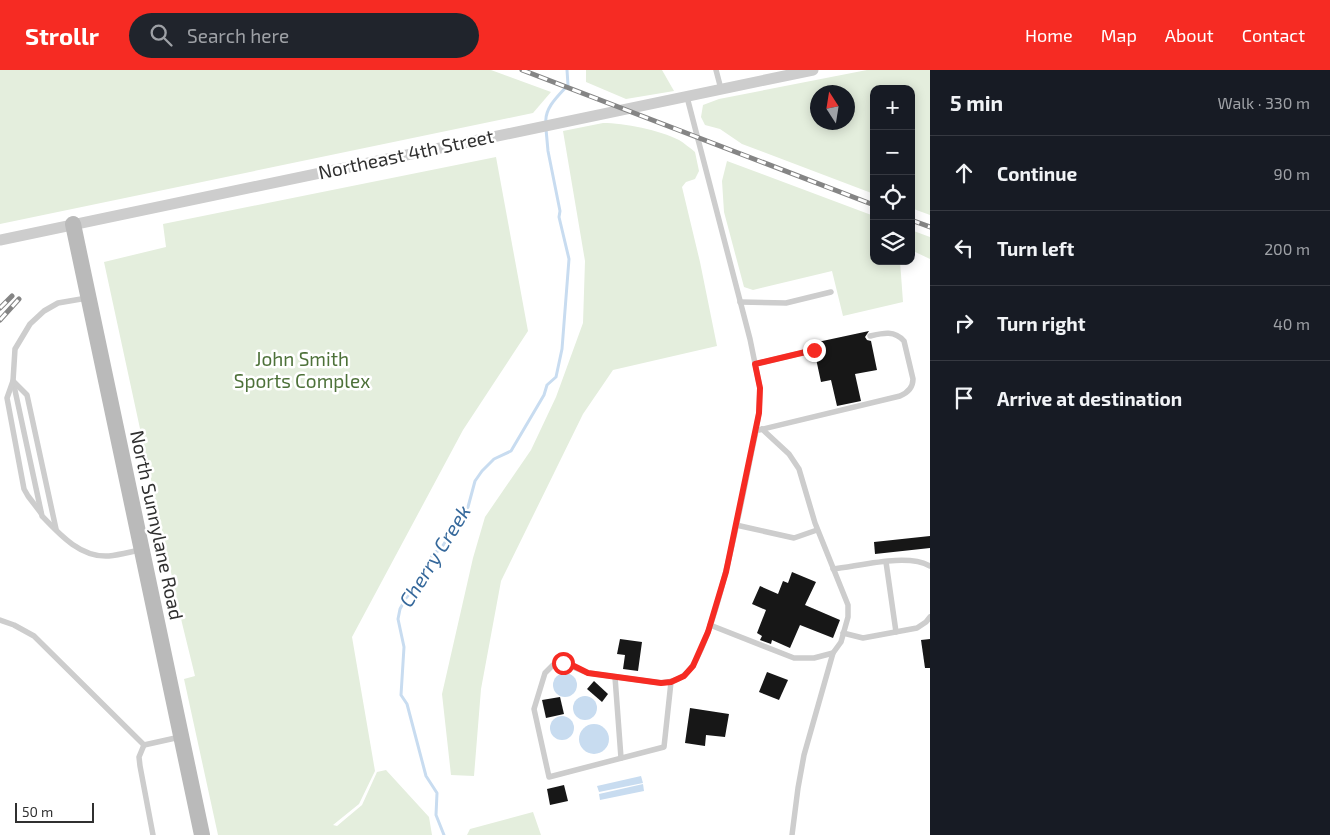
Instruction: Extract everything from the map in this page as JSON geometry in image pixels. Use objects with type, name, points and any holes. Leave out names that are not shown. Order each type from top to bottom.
[{"type":"street","name":"Northeast 4th Street","points":[[0,240],[813,70]]},
{"type":"street","name":"North Sunnylane Road","points":[[73,224],[202,835]]},
{"type":"lane","points":[[716,70],[721,90]]},
{"type":"lane","points":[[671,682],[664,747],[549,777],[534,709],[545,672],[553,665],[563,663],[588,673],[661,683],[671,682],[684,676],[693,666],[710,625],[726,572],[759,430],[761,397],[755,364],[687,97]]},
{"type":"lane","points":[[740,302],[786,303],[831,292]]},
{"type":"lane","points":[[42,516],[13,381],[15,349],[30,324],[44,311],[58,303],[89,297]]},
{"type":"lane","points":[[759,430],[907,393],[913,384],[913,379],[904,341],[901,337],[885,332],[870,336]]},
{"type":"lane","points":[[755,364],[814,350]]},
{"type":"lane","points":[[13,381],[7,398],[24,489],[42,516],[57,532],[82,550],[107,556],[142,550]]},
{"type":"lane","points":[[13,381],[28,395],[57,532]]},
{"type":"lane","points":[[759,430],[788,454],[799,469],[818,530],[848,605],[848,616],[844,633],[841,642],[832,653],[804,755],[792,835]]},
{"type":"lane","points":[[736,525],[794,538],[818,530]]},
{"type":"lane","points":[[833,569],[904,560],[921,561],[930,566]]},
{"type":"lane","points":[[886,562],[896,632]]},
{"type":"lane","points":[[844,633],[862,638],[918,628],[930,616]]},
{"type":"lane","points":[[0,620],[14,624],[34,636],[144,745]]},
{"type":"lane","points":[[710,625],[794,658],[814,658],[832,653]]},
{"type":"lane","points":[[615,677],[621,758]]},
{"type":"lane","points":[[144,745],[182,737]]},
{"type":"lane","points":[[144,745],[139,757],[152,835]]},
{"type":"green space","points":[[0,70],[491,70],[551,92],[533,113],[0,224]]},
{"type":"green space","points":[[586,70],[662,70],[674,91],[626,99],[586,82]]},
{"type":"green space","points":[[867,70],[930,70],[930,215],[915,209],[915,85],[870,85],[870,192],[742,144],[720,129],[705,125],[701,117],[703,105],[719,99]]},
{"type":"green space","points":[[603,123],[631,126],[662,133],[679,140],[695,152],[699,171],[695,179],[686,182],[682,187],[717,346],[613,370],[583,414],[501,581],[481,689],[474,776],[451,775],[442,694],[473,558],[485,517],[531,450],[556,397],[583,323],[585,261],[563,131]]},
{"type":"green space","name":"John Smith Sports Complex","points":[[496,157],[528,331],[463,430],[352,637],[375,771],[359,804],[333,825],[337,826],[362,805],[377,772],[386,770],[429,817],[432,835],[218,835],[184,679],[195,676],[104,262],[166,247],[163,224]]},
{"type":"green space","points":[[727,161],[870,215],[870,265],[900,265],[903,302],[843,316],[832,271],[753,290],[744,287],[724,212],[722,181]]},
{"type":"green space","points":[[915,231],[930,237],[930,259],[915,252]]},
{"type":"green space","points":[[533,812],[541,835],[467,835],[470,829]]},
{"type":"water","points":[[565,673],[574,676],[577,685],[574,694],[565,697],[556,694],[553,685],[556,676]]},
{"type":"water","points":[[585,696],[594,699],[597,708],[594,717],[585,720],[576,717],[573,708],[576,699]]},
{"type":"water","points":[[562,716],[571,719],[574,728],[571,737],[562,740],[553,737],[550,728],[553,719]]},
{"type":"water","points":[[594,724],[605,728],[609,739],[605,750],[594,754],[583,750],[579,739],[583,728]]},
{"type":"water","points":[[641,776],[643,783],[599,792],[597,786]]},
{"type":"water","points":[[643,784],[644,791],[600,800],[599,794]]},
{"type":"building","points":[[869,331],[865,337],[871,341],[877,370],[855,374],[861,401],[837,406],[831,380],[821,382],[815,354],[819,349],[813,343]]},
{"type":"building","points":[[930,536],[930,548],[875,554],[874,542]]},
{"type":"building","points":[[792,572],[816,582],[805,605],[840,620],[833,638],[800,625],[790,648],[772,640],[771,644],[760,640],[762,636],[757,633],[766,610],[752,604],[760,586],[778,594],[783,581],[788,583]]},
{"type":"building","points":[[620,639],[642,642],[638,671],[623,669],[625,655],[617,654]]},
{"type":"building","points":[[930,639],[930,668],[925,668],[921,640]]},
{"type":"building","points":[[767,672],[788,680],[779,700],[759,692]]},
{"type":"building","points":[[594,681],[608,694],[602,702],[587,689]]},
{"type":"building","points":[[560,697],[564,714],[546,718],[542,700]]},
{"type":"building","points":[[690,708],[729,714],[725,737],[706,735],[705,746],[685,743]]},
{"type":"building","points":[[564,785],[568,801],[550,805],[547,789]]},
{"type":"waterway","name":"Cherry Creek","points":[[546,123],[547,112],[568,85],[567,70]]},
{"type":"waterway","name":"Cherry Creek","points":[[444,835],[436,815],[437,793],[426,776],[407,704],[401,695],[404,647],[398,619],[400,609],[422,578],[423,572],[429,565],[433,553],[440,550],[468,507],[475,481],[494,459],[511,451],[544,395],[547,385],[556,377],[562,349],[569,259],[559,217],[560,211],[548,151],[546,129]]},
{"type":"railway","points":[[522,70],[870,203]]},
{"type":"railway","points":[[915,221],[930,227]]},
{"type":"railway","points":[[0,308],[12,296]]},
{"type":"railway","points":[[0,320],[19,299]]},
{"type":"route","points":[[563,663],[588,673],[661,683],[671,682],[684,676],[693,666],[708,632],[726,572],[755,436],[761,397],[755,364],[814,350]]}]
